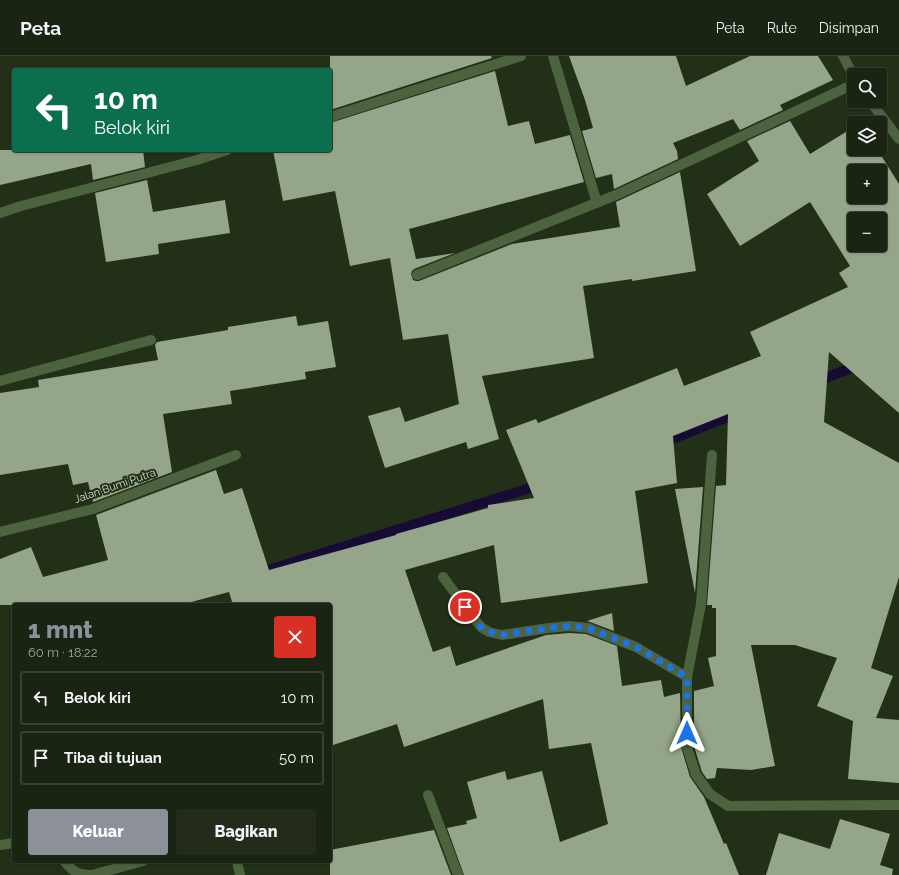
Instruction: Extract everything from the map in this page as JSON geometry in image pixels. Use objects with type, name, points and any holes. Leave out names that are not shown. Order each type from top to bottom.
[{"type":"street","points":[[332,116],[521,56]]},
{"type":"street","points":[[553,56],[597,203]]},
{"type":"street","points":[[843,56],[849,68]]},
{"type":"street","points":[[417,275],[616,195],[847,87]]},
{"type":"street","points":[[875,108],[899,139]]},
{"type":"street","points":[[0,213],[21,206],[197,160],[221,152]]},
{"type":"street","points":[[0,381],[151,340]]},
{"type":"street","name":"Jalan Bumi Putra","points":[[0,532],[93,509],[236,454]]},
{"type":"street","points":[[712,456],[701,604],[687,677],[687,747],[696,775],[710,794],[728,806],[899,805]]},
{"type":"street","points":[[443,577],[473,618],[481,627],[489,632],[502,635],[569,626],[588,628],[636,647],[687,677]]},
{"type":"street","points":[[428,795],[458,875]]},
{"type":"street","points":[[0,845],[12,843]]},
{"type":"street","points":[[66,863],[72,871],[81,875],[90,875],[135,863]]},
{"type":"street","points":[[237,863],[240,875]]},
{"type":"building","points":[[330,56],[491,56],[492,58],[332,109],[332,68],[330,68]]},
{"type":"building","points":[[569,56],[676,56],[686,86],[750,56],[818,56],[833,80],[780,105],[783,110],[740,130],[733,119],[673,143],[677,151],[678,159],[614,189],[612,174],[596,178],[582,131],[593,128],[585,100]]},
{"type":"building","points":[[495,71],[508,126],[529,121],[535,144],[570,135],[584,182],[409,229],[416,259],[455,253],[414,269],[411,274],[413,280],[419,281],[512,244],[620,227],[616,202],[680,172],[696,271],[632,281],[632,279],[583,286],[594,358],[482,376],[499,439],[468,449],[466,442],[385,468],[368,416],[400,407],[405,422],[459,404],[448,334],[403,340],[390,258],[350,266],[335,191],[283,201],[273,152],[332,152],[332,122]]},
{"type":"building","points":[[790,121],[810,154],[847,131],[847,156],[881,156],[886,164],[847,164],[847,204],[887,204],[887,165],[899,184],[899,413],[829,352],[824,422],[899,463],[899,577],[871,668],[893,676],[876,718],[899,720],[899,783],[848,779],[853,721],[817,706],[837,658],[795,645],[751,645],[775,766],[751,770],[717,768],[715,778],[707,779],[702,772],[694,746],[694,691],[714,686],[708,658],[716,656],[716,608],[712,608],[712,605],[707,605],[716,486],[726,485],[728,414],[673,436],[677,483],[635,491],[648,583],[501,603],[494,545],[405,570],[433,652],[450,646],[456,666],[546,635],[569,633],[586,634],[617,646],[622,686],[661,680],[664,697],[680,693],[681,747],[690,777],[704,797],[724,844],[726,843],[739,875],[464,875],[447,828],[467,824],[466,821],[477,818],[467,782],[505,771],[507,780],[542,771],[560,842],[608,824],[591,743],[549,749],[543,699],[404,747],[397,724],[332,745],[332,603],[232,603],[229,592],[188,603],[12,603],[12,605],[0,605],[0,559],[31,547],[43,577],[108,560],[96,515],[216,470],[224,494],[242,488],[269,570],[488,508],[488,505],[534,498],[506,430],[536,419],[538,423],[677,368],[684,386],[761,356],[750,332],[848,287],[839,273],[850,266],[810,202],[740,246],[707,194],[759,161],[747,141]]},
{"type":"building","points":[[0,150],[12,150],[12,152],[143,152],[145,167],[93,180],[91,164],[0,185]]},
{"type":"building","points":[[147,180],[153,212],[225,200],[230,233],[158,244],[159,254],[106,262],[95,193]]},
{"type":"building","points":[[296,316],[298,326],[328,321],[336,367],[305,372],[306,379],[230,391],[232,404],[163,414],[172,472],[93,502],[88,482],[73,485],[68,464],[0,475],[0,393],[39,387],[38,380],[158,360],[155,345],[157,342],[228,330],[228,327]]},
{"type":"building","points":[[703,487],[695,593],[675,489]]},
{"type":"building","points":[[612,613],[614,631],[587,621]]},
{"type":"building","points":[[840,819],[890,834],[880,865],[893,869],[892,875],[766,875],[779,833],[830,849]]},
{"type":"building","points":[[434,830],[451,875],[330,875],[332,850]]},
{"type":"waterway","points":[[816,382],[858,365]]},
{"type":"waterway","points":[[662,443],[740,412]]},
{"type":"waterway","points":[[259,573],[543,484]]},
{"type":"route","points":[[465,607],[481,627],[489,632],[502,635],[569,626],[588,628],[636,647],[687,677],[687,733]]}]
